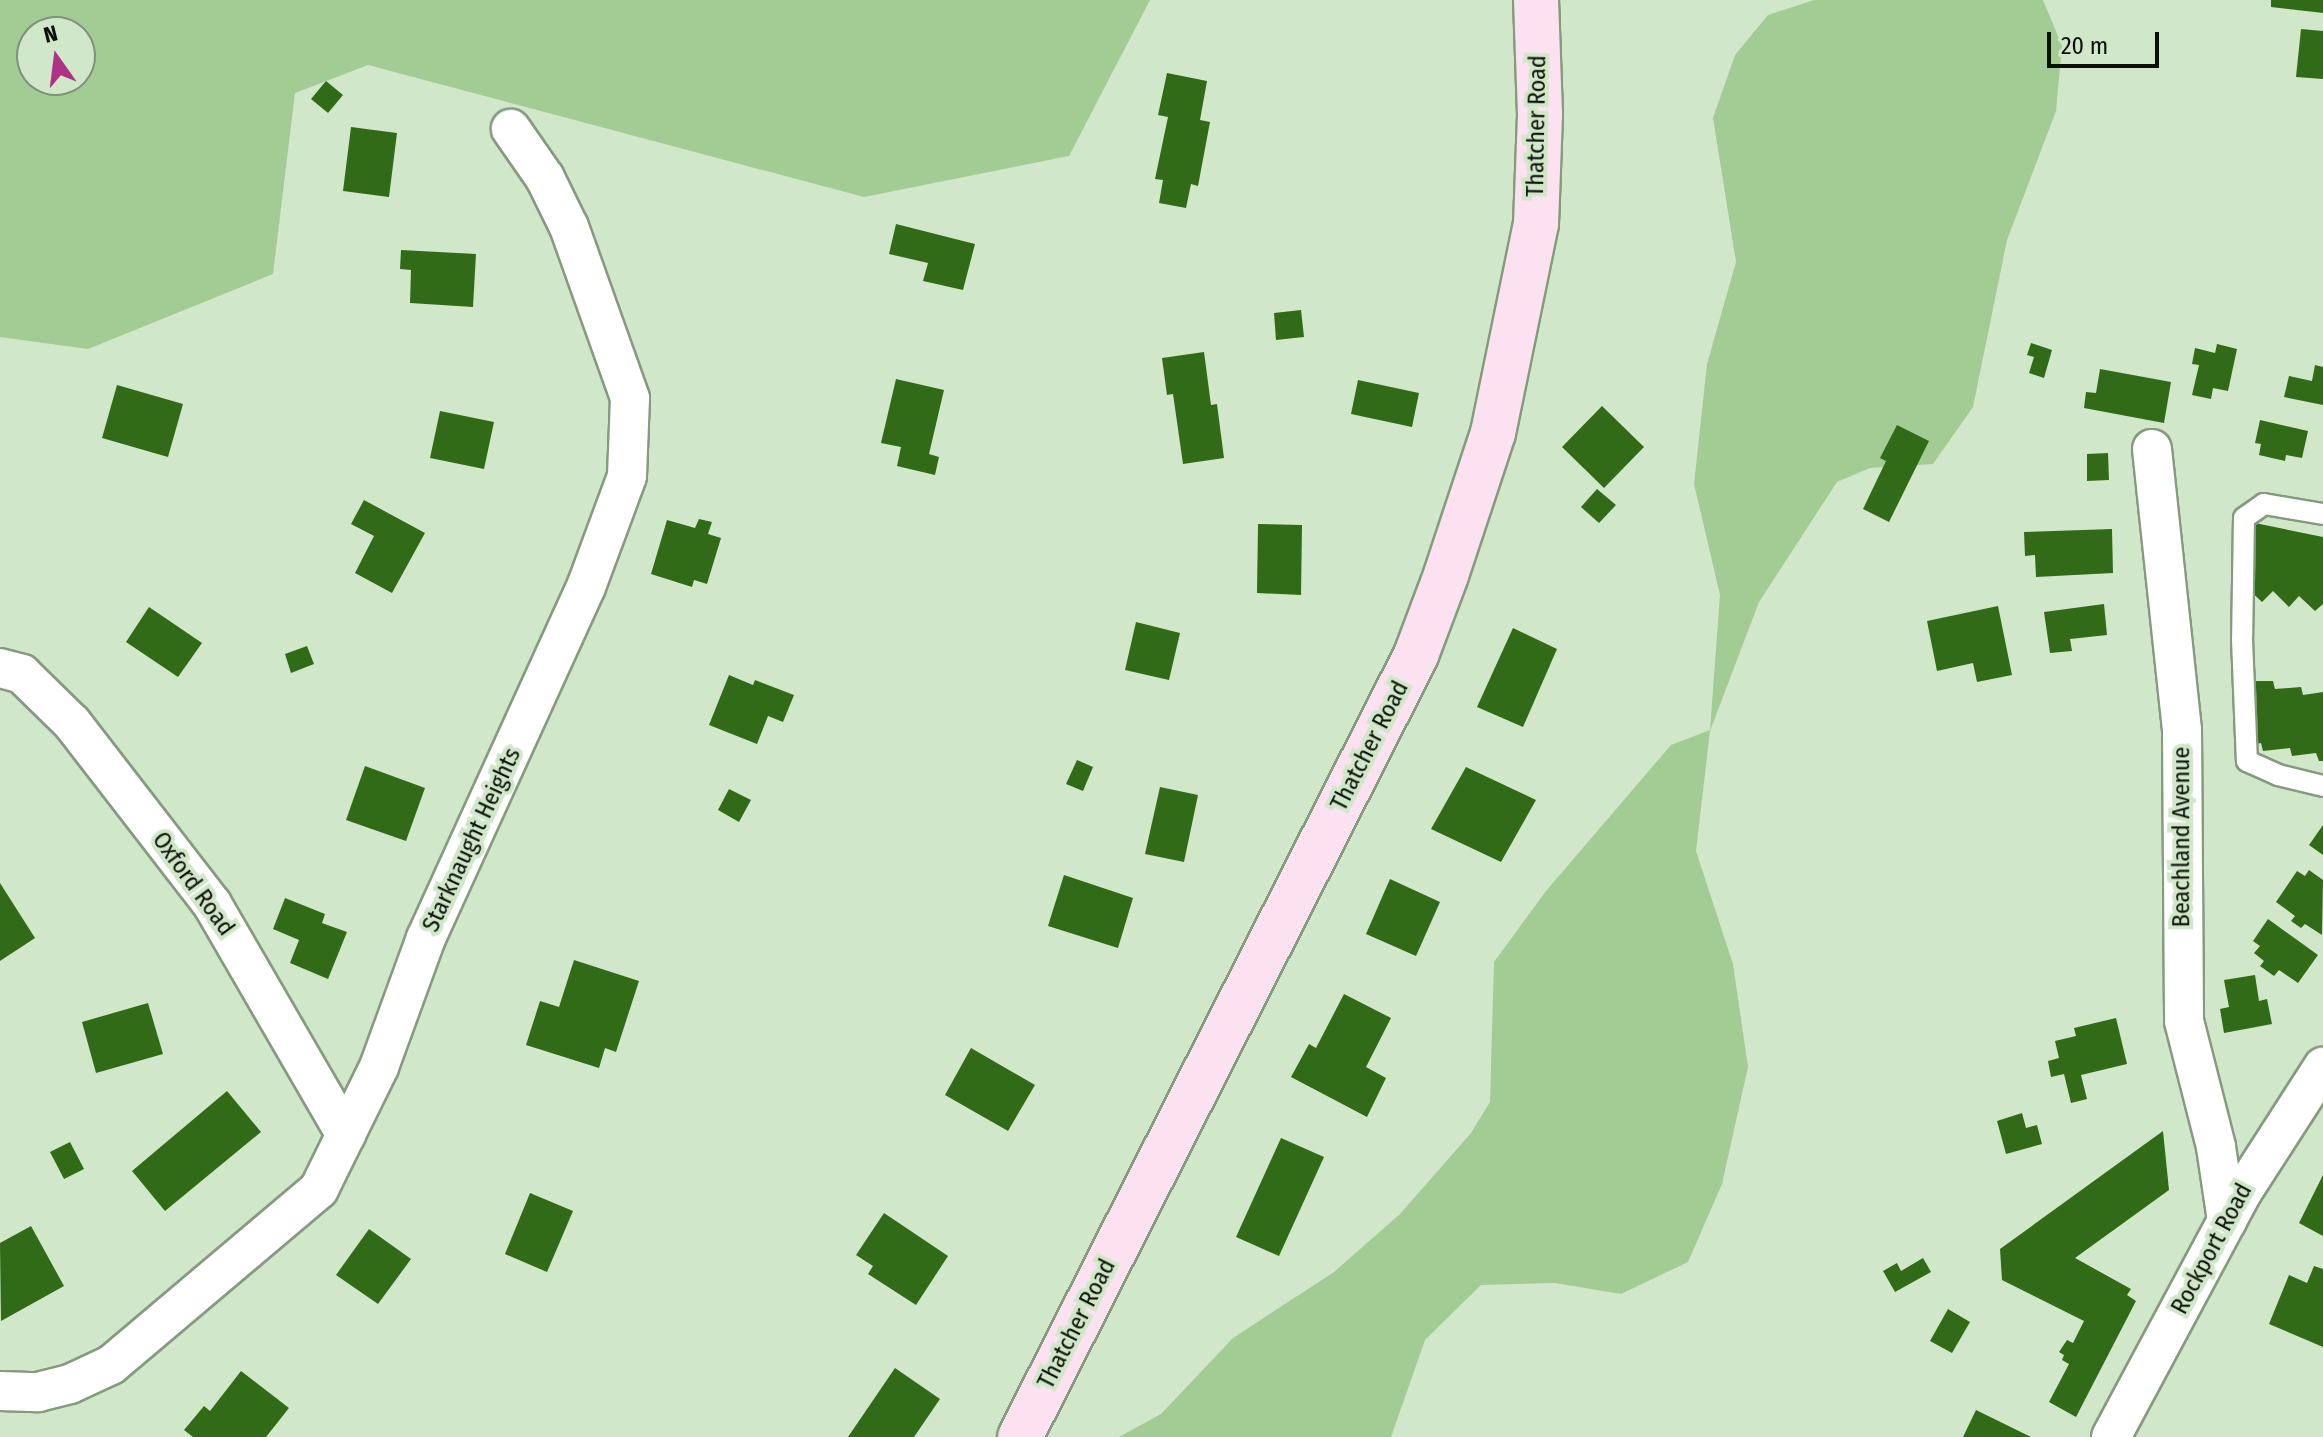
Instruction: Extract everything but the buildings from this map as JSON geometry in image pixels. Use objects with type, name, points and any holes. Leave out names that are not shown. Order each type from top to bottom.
[{"type":"main road","name":"Thatcher Road","points":[[1020,1437],[1416,655],[1446,575],[1493,433],[1536,224],[1540,114],[1536,0]]},
{"type":"street","name":"Starknaught Heights","points":[[0,1391],[38,1392],[70,1384],[111,1365],[319,1189],[379,1067],[426,938],[586,587],[627,476],[630,398],[569,227],[545,178],[511,129]]},
{"type":"street","name":"Beachland Avenue","points":[[2152,449],[2182,730],[2184,1021],[2216,1147],[2227,1221]]},
{"type":"street","name":"Oxford Road","points":[[0,668],[22,674],[72,723],[212,904],[346,1135]]},
{"type":"street","name":"Rockport Road","points":[[2111,1437],[2227,1221],[2323,1067]]},
{"type":"lane","points":[[2323,514],[2264,504],[2244,518],[2242,639],[2247,761],[2278,775],[2323,786]]},
{"type":"green space","points":[[0,0],[1150,0],[1069,156],[864,197],[368,65],[295,93],[273,274],[88,349],[0,337]]},
{"type":"green space","points":[[1814,0],[2043,0],[2062,46],[2056,111],[2007,240],[1973,407],[1933,464],[1870,468],[1837,482],[1759,602],[1710,731],[1696,851],[1733,964],[1748,1067],[1722,1184],[1688,1262],[1621,1294],[1555,1283],[1481,1285],[1425,1340],[1391,1437],[1119,1437],[1161,1414],[1233,1338],[1334,1272],[1400,1214],[1471,1133],[1490,1102],[1494,962],[1546,891],[1671,745],[1710,730],[1720,595],[1694,484],[1707,364],[1736,262],[1713,118],[1735,55],[1768,15]]}]
